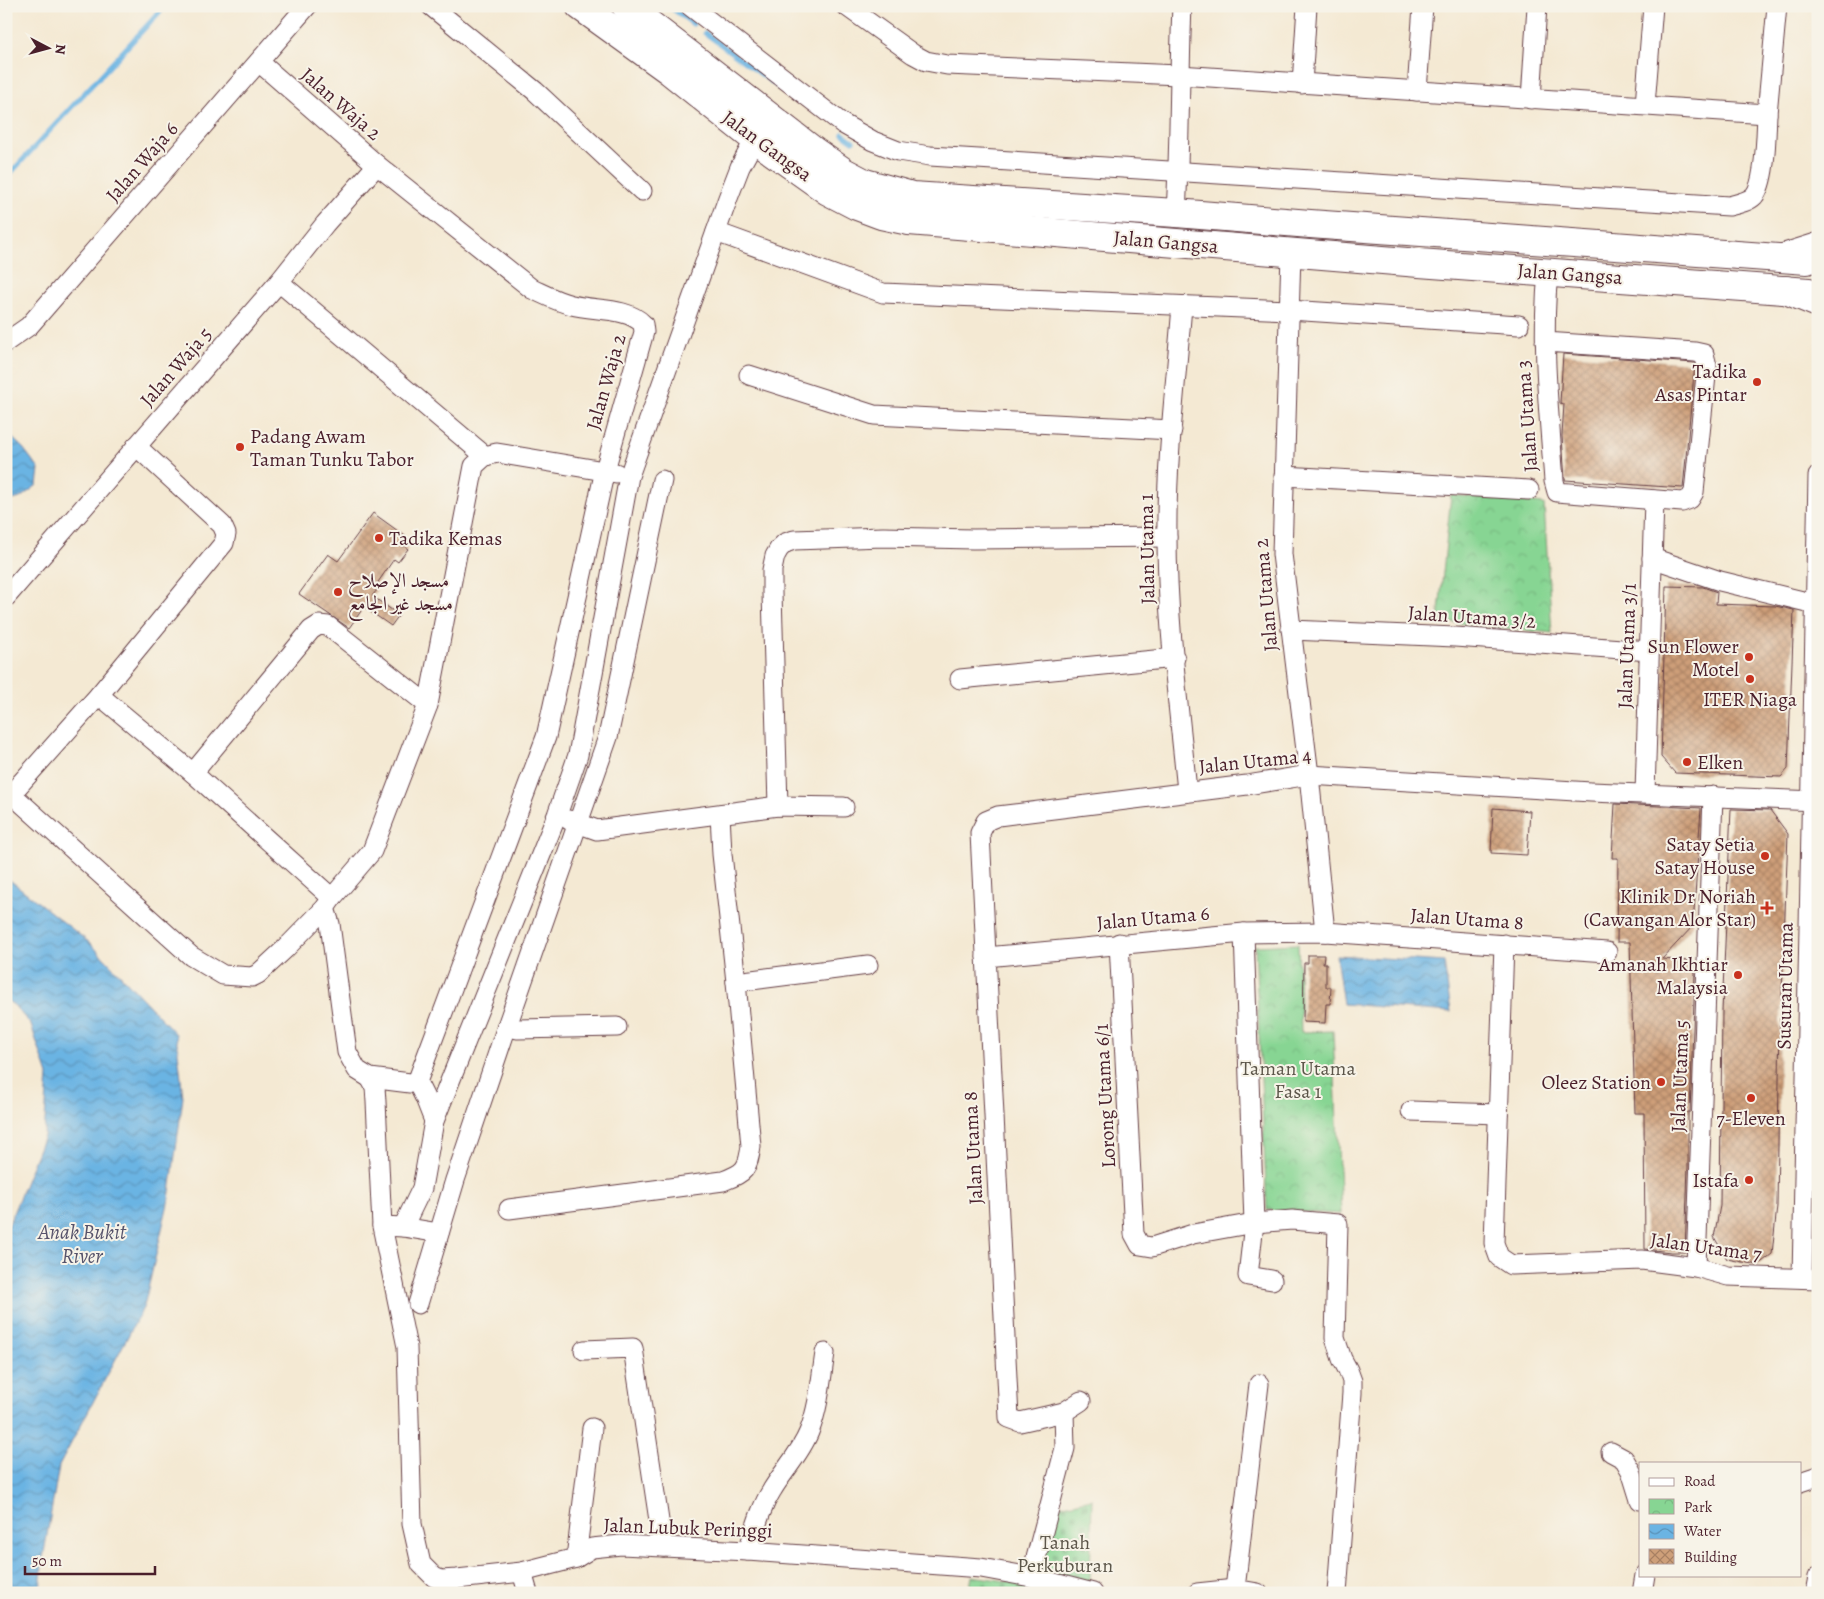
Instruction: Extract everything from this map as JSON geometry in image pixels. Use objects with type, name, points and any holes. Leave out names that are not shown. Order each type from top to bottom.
[{"type":"main road","name":"Jalan Gangsa","points":[[580,6],[670,71],[754,138],[836,195],[857,206],[881,215],[910,221],[1548,273],[1818,292]]},
{"type":"main road","name":"Jalan Gangsa","points":[[626,6],[815,152],[844,172],[865,183],[912,196],[1176,213],[1541,242],[1818,261]]},
{"type":"main road","points":[[1783,258],[1818,248]]},
{"type":"main road","points":[[1786,290],[1818,303]]},
{"type":"street","name":"Jalan Waja 6","points":[[6,342],[29,326],[307,6]]},
{"type":"street","points":[[431,6],[536,91],[642,191]]},
{"type":"street","points":[[690,6],[842,124],[873,141],[898,151],[930,156],[1729,206],[1742,203],[1754,196],[1762,182],[1777,6]]},
{"type":"street","points":[[846,6],[912,54],[926,61],[947,65],[1179,75],[1767,114]]},
{"type":"street","points":[[1176,213],[1182,6]]},
{"type":"street","points":[[1302,84],[1307,6]]},
{"type":"street","points":[[1418,91],[1423,6]]},
{"type":"street","points":[[1531,99],[1537,6]]},
{"type":"street","points":[[1645,106],[1653,6]]},
{"type":"street","name":"Jalan Waja 2","points":[[259,62],[376,165],[532,288],[550,298],[572,305],[631,315],[643,324],[644,332],[605,470],[546,737],[417,1082]]},
{"type":"street","points":[[402,1226],[422,1188],[434,1121],[557,815],[578,755],[629,476],[740,167],[754,138]]},
{"type":"street","name":"Jalan Waja 5","points":[[9,589],[279,282],[376,165]]},
{"type":"street","points":[[716,232],[883,293],[1289,310],[1519,325]]},
{"type":"street","name":"Jalan Utama 2","points":[[1291,252],[1282,554],[1325,932]]},
{"type":"street","name":"Jalan Utama 3","points":[[1545,342],[1704,354],[1707,366],[1694,492],[1690,499],[1682,502],[1557,492],[1554,481],[1545,342],[1545,303],[1548,273]]},
{"type":"street","points":[[279,282],[485,456]]},
{"type":"street","name":"Jalan Utama 1","points":[[1182,306],[1168,487],[1167,538],[1169,598],[1188,791]]},
{"type":"street","points":[[749,375],[874,415],[1172,430]]},
{"type":"street","points":[[136,446],[222,525],[226,534],[224,543],[99,695],[9,791],[191,956],[223,975],[252,977],[258,974],[285,949],[372,852],[428,706],[474,466],[485,456],[497,453],[605,470],[629,476]]},
{"type":"street","name":"Jalan Utama 3","points":[[1284,476],[1529,490]]},
{"type":"street","name":"Susuran Utama","points":[[1810,1279],[1815,604],[1817,583],[1818,476]]},
{"type":"street","points":[[418,1304],[455,1180],[608,737],[662,480]]},
{"type":"street","name":"Jalan Utama 3/1","points":[[1645,793],[1654,500]]},
{"type":"street","points":[[778,806],[772,593],[775,556],[785,543],[794,540],[883,537],[973,539],[1167,538]]},
{"type":"street","points":[[1652,558],[1720,582],[1815,604]]},
{"type":"street","points":[[193,773],[311,630],[319,625],[328,626],[428,706]]},
{"type":"street","name":"Jalan Utama 3/2","points":[[1291,630],[1455,637],[1650,651]]},
{"type":"street","points":[[600,636],[628,642]]},
{"type":"street","points":[[960,679],[1175,658]]},
{"type":"street","points":[[99,695],[193,773],[328,903],[347,1052],[357,1070],[370,1078],[410,1083],[417,1082],[434,1121]]},
{"type":"street","name":"Jalan Utama 4","points":[[986,820],[998,816],[1308,776],[1591,792],[1815,801]]},
{"type":"street","name":"Jalan Utama 5","points":[[1696,1267],[1713,796]]},
{"type":"street","points":[[557,815],[597,830],[778,806],[844,806]]},
{"type":"street","points":[[509,1209],[723,1181],[744,1172],[749,1162],[751,1146],[722,854],[720,814]]},
{"type":"street","name":"Jalan Utama 8","points":[[986,820],[980,833],[1009,1418],[1020,1422],[1064,1412]]},
{"type":"street","name":"Jalan Utama 6","points":[[986,956],[1244,933],[1325,932]]},
{"type":"street","name":"Jalan Utama 8","points":[[1325,932],[1607,952]]},
{"type":"street","points":[[1244,933],[1254,1224],[1248,1276],[1272,1280]]},
{"type":"street","name":"Lorong Utama 6/1","points":[[1119,943],[1134,1234],[1140,1245],[1152,1248],[1193,1234],[1254,1224]]},
{"type":"street","name":"Jalan Utama 7","points":[[1504,944],[1494,1243],[1499,1257],[1511,1265],[1634,1260],[1696,1267],[1728,1276],[1810,1279]]},
{"type":"street","points":[[736,982],[868,965]]},
{"type":"street","points":[[507,1026],[517,1029],[617,1027]]},
{"type":"street","name":"Jalan Lubuk Peringgi","points":[[370,1078],[375,1087],[382,1226],[407,1347],[412,1524],[421,1564],[434,1577],[441,1580],[522,1572],[576,1558],[592,1548],[607,1545],[748,1551],[981,1568],[1031,1577],[1093,1593]]},
{"type":"street","points":[[1411,1111],[1498,1114]]},
{"type":"street","points":[[1254,1224],[1292,1220],[1338,1224],[1336,1338],[1342,1359],[1352,1381],[1352,1393],[1336,1593]]},
{"type":"street","points":[[382,1226],[402,1226],[439,1233]]},
{"type":"street","points":[[584,1350],[634,1348],[663,1547]]},
{"type":"street","points":[[748,1551],[772,1488],[794,1460],[809,1432],[818,1400],[825,1353]]},
{"type":"street","points":[[1236,1589],[1259,1384]]},
{"type":"street","points":[[1031,1577],[1065,1448],[1064,1412],[1081,1400]]},
{"type":"street","points":[[576,1558],[592,1428]]},
{"type":"street","points":[[1611,1452],[1624,1459],[1631,1471],[1639,1497]]},
{"type":"street","points":[[1802,1481],[1818,1476]]},
{"type":"street","points":[[522,1572],[528,1593]]},
{"type":"street","points":[[1642,1593],[1645,1576]]},
{"type":"street","points":[[1815,1593],[1818,1577]]},
{"type":"street","points":[[1197,1593],[1236,1589],[1258,1593]]},
{"type":"green space","points":[[1451,495],[1544,504],[1552,633],[1438,621]]},
{"type":"green space","name":"Taman Utama Fasa 1","points":[[1298,944],[1301,1032],[1333,1031],[1341,1214],[1267,1210],[1255,946]]},
{"type":"green space","name":"Tanah Perkuburan","points":[[1092,1499],[1090,1584],[1034,1572],[1054,1507]]},
{"type":"green space","name":"Tanah Perkuburan","points":[[972,1576],[1054,1588],[1052,1593],[969,1593]]},
{"type":"water","points":[[6,432],[23,448],[39,469],[37,485],[20,498],[6,502]]},
{"type":"water","name":"Anak Bukit River","points":[[6,877],[90,943],[176,1034],[183,1097],[169,1199],[144,1306],[59,1466],[42,1564],[40,1593],[6,1593],[6,1231],[44,1136],[48,1075],[31,1025],[14,1005],[6,1000]]},
{"type":"water","points":[[1336,955],[1444,962],[1451,1012],[1343,1004]]},
{"type":"building","points":[[1563,354],[1695,363],[1683,488],[1565,480],[1562,436],[1564,404],[1560,403]]},
{"type":"building","points":[[373,513],[405,536],[400,543],[408,549],[398,562],[394,559],[374,588],[377,590],[372,596],[399,615],[391,626],[364,607],[349,628],[299,594],[328,554],[338,561]]},
{"type":"building","points":[[1666,586],[1703,587],[1717,592],[1716,604],[1775,606],[1794,610],[1788,769],[1781,777],[1675,773],[1661,757]]},
{"type":"building","points":[[1615,804],[1701,808],[1693,926],[1662,959],[1689,961],[1695,972],[1690,1112],[1688,1112],[1685,1252],[1645,1249],[1644,1113],[1635,1113],[1630,942],[1617,942],[1618,858],[1612,858]]},
{"type":"building","points":[[1493,808],[1530,811],[1527,855],[1491,853]]},
{"type":"building","points":[[1731,809],[1770,810],[1788,834],[1780,1018],[1777,1206],[1772,1254],[1758,1265],[1727,1259],[1714,1237],[1720,1206],[1722,1012]]},
{"type":"building","points":[[1308,955],[1324,955],[1323,963],[1326,963],[1326,987],[1331,987],[1330,1004],[1326,1004],[1325,1023],[1303,1022],[1304,963],[1308,963]]},
{"type":"waterway","points":[[6,178],[165,6]]},
{"type":"waterway","points":[[669,6],[693,24]]},
{"type":"waterway","points":[[705,33],[798,101]]},
{"type":"waterway","points":[[843,134],[853,141]]},
{"type":"place","name":"Tadika Asas Pintar","points":[[1757,382]]},
{"type":"place","name":"Padang Awam Taman Tunku Tabor","points":[[240,447]]},
{"type":"place","name":"Tadika Kemas","points":[[379,538]]},
{"type":"place","name":"مسجد الإصلاح مسجد غير الجامع","points":[[338,592]]},
{"type":"place","name":"Sun Flower Motel","points":[[1749,657]]},
{"type":"place","name":"ITER Niaga","points":[[1750,679]]},
{"type":"place","name":"Elken","points":[[1687,762]]},
{"type":"place","name":"Satay Setia Satay House","points":[[1765,856]]},
{"type":"place","name":"Klinik Dr Noriah (Cawangan Alor Star)","points":[[1767,908]]},
{"type":"place","name":"Amanah Ikhtiar Malaysia","points":[[1738,975]]},
{"type":"place","name":"Oleez Station","points":[[1661,1082]]},
{"type":"place","name":"7-Eleven","points":[[1751,1098]]},
{"type":"place","name":"Istafa","points":[[1749,1180]]}]
